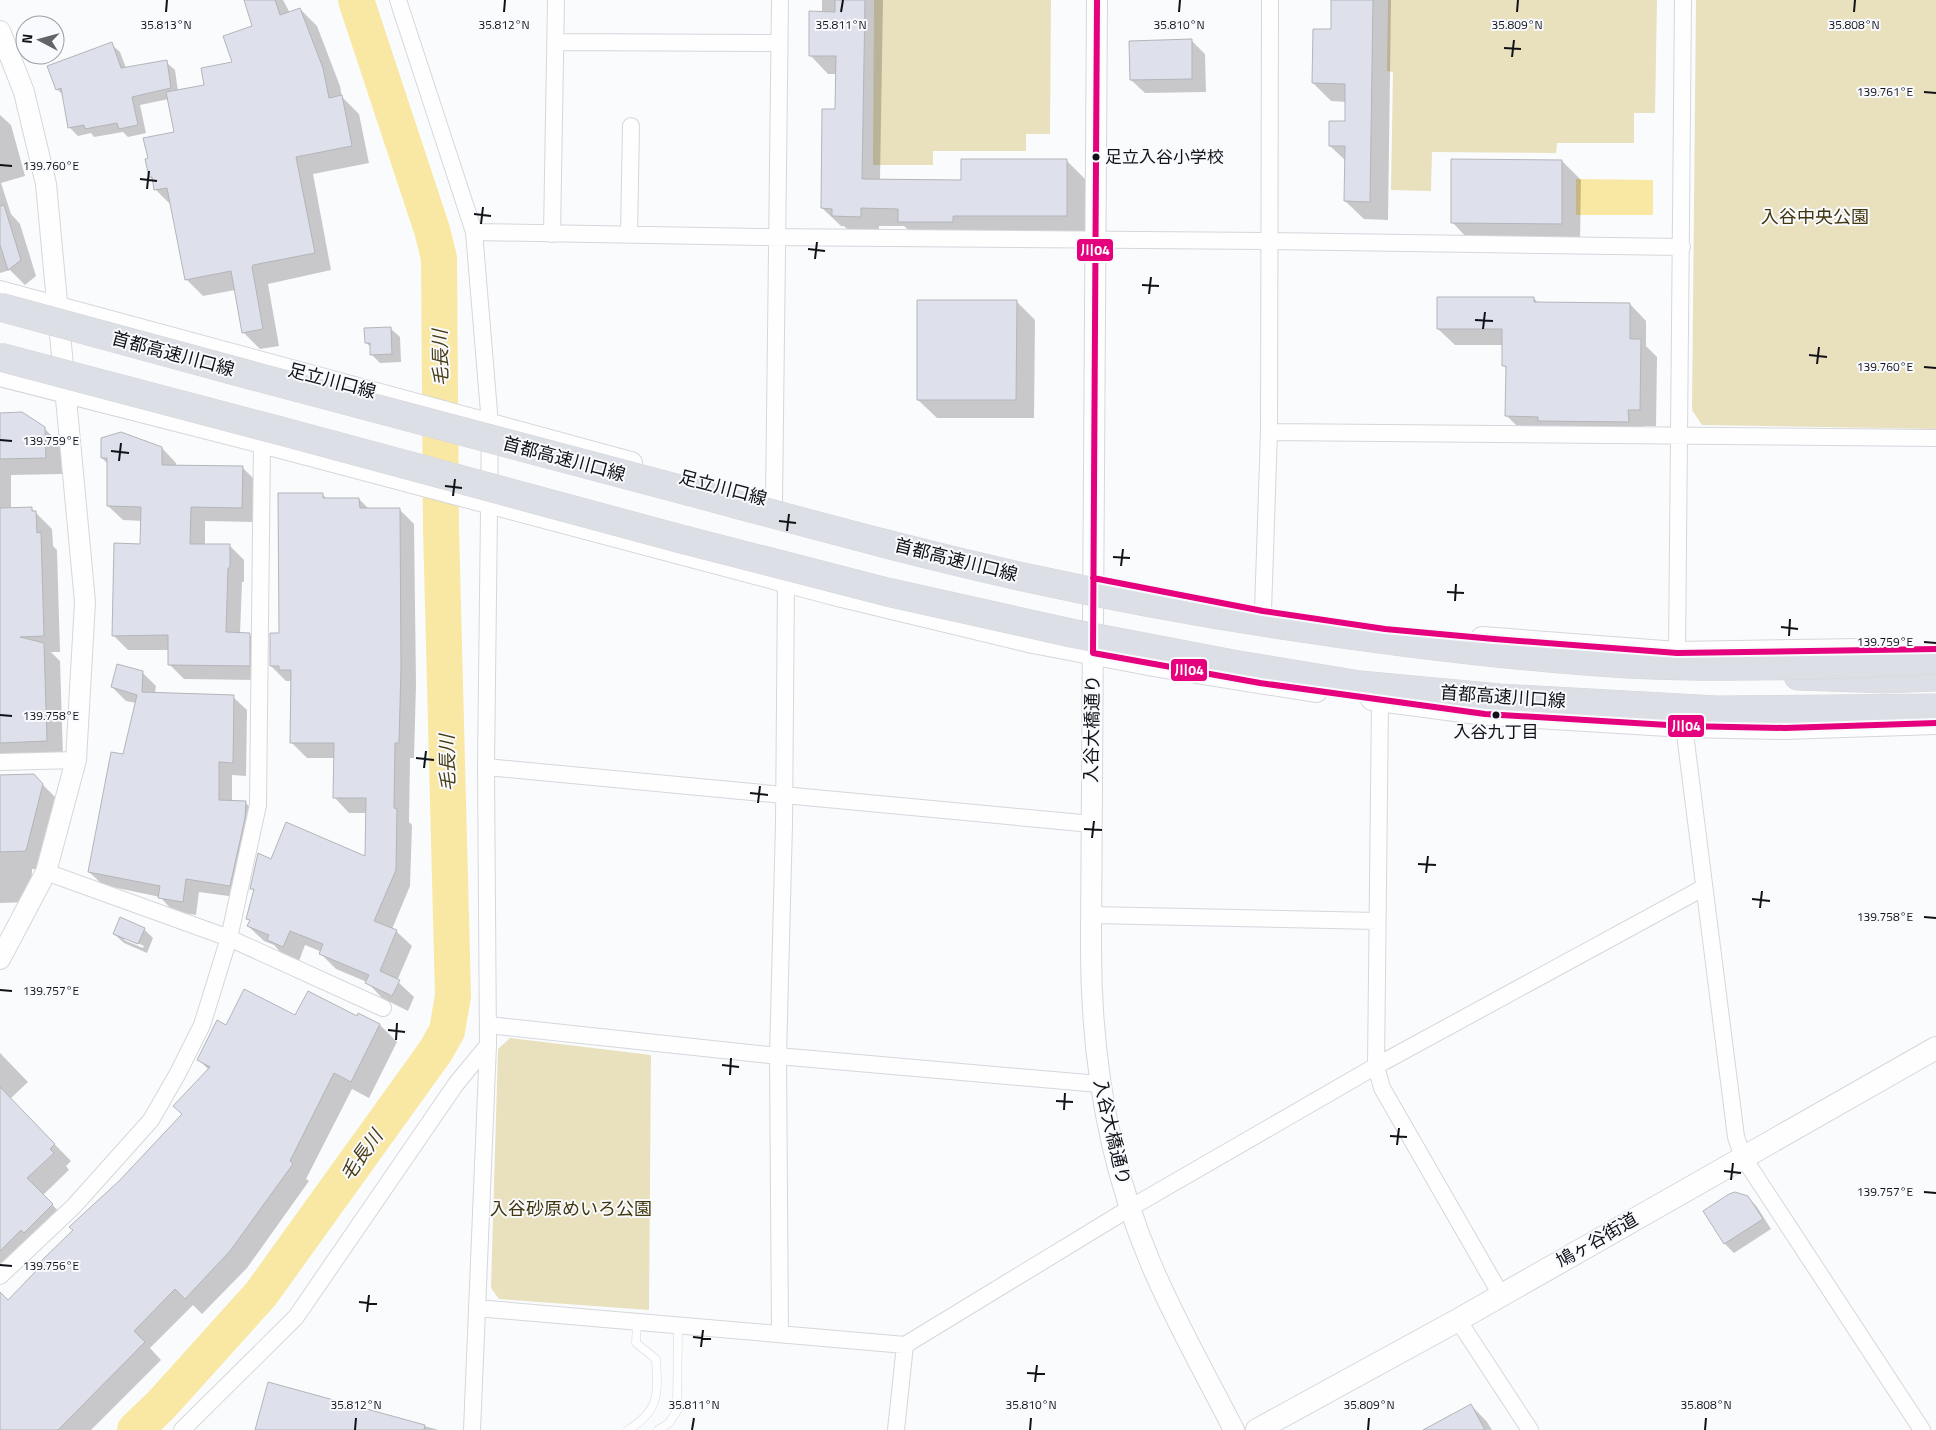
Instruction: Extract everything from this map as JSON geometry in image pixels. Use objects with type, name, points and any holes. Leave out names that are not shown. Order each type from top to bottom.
[{"type":"highway","name":"首都高速川口線","points":[[0,307],[365,407],[827,528],[1017,575],[1186,610],[1325,633],[1492,653],[1623,664],[1715,668],[1822,666],[1936,660]]},
{"type":"highway","points":[[0,322],[145,360],[365,407]]},
{"type":"highway","name":"首都高速川口線","points":[[0,357],[681,539],[887,592],[1071,633],[1233,664],[1360,685],[1500,698],[1717,710],[1936,708]]},
{"type":"highway","points":[[681,539],[1026,610],[1162,635],[1362,667],[1502,681],[1694,692],[1936,696]]},
{"type":"highway","points":[[1715,668],[1821,678],[1885,679],[1936,677]]},
{"type":"main road","name":"足立川口線","points":[[0,292],[774,502],[934,542],[1174,595],[1263,611],[1385,629],[1494,640],[1677,653],[1936,649]]},
{"type":"main road","points":[[0,375],[262,442],[786,581],[1093,654],[1260,683],[1485,714],[1684,726],[1785,728],[1936,723]]},
{"type":"main road","name":"鳩ヶ谷街道","points":[[1257,1430],[1458,1320],[1936,1048]]},
{"type":"street","points":[[398,0],[474,232],[490,424],[486,767],[488,1045],[472,1430]]},
{"type":"street","points":[[552,234],[556,0]]},
{"type":"street","points":[[774,502],[780,0]]},
{"type":"street","name":"入谷大橋通り","points":[[1097,0],[1091,915],[1093,1027],[1099,1084],[1113,1149],[1130,1208],[1151,1265],[1234,1430]]},
{"type":"street","points":[[1263,611],[1269,432],[1270,0]]},
{"type":"street","points":[[1677,653],[1683,0]]},
{"type":"street","points":[[0,31],[24,92],[46,184],[85,602],[76,760],[46,872],[0,959]]},
{"type":"street","points":[[556,42],[779,43]]},
{"type":"street","points":[[630,235],[632,126]]},
{"type":"street","points":[[474,232],[776,238],[1268,241],[1682,247]]},
{"type":"street","points":[[1269,432],[1936,438]]},
{"type":"street","points":[[0,1276],[74,1206],[151,1120],[178,1073],[202,1025],[230,938],[258,806],[262,442]]},
{"type":"street","points":[[780,1334],[778,1056],[784,795],[786,581]]},
{"type":"street","points":[[1380,700],[1376,1066],[1382,1088],[1501,1295]]},
{"type":"street","points":[[1684,726],[1736,1137],[1743,1157],[1922,1430]]},
{"type":"street","points":[[0,762],[76,760]]},
{"type":"street","points":[[486,767],[1092,824]]},
{"type":"street","points":[[46,872],[230,938],[384,1008]]},
{"type":"street","points":[[477,1308],[905,1345],[1130,1208],[1376,1066],[1703,888]]},
{"type":"street","points":[[1091,915],[1377,921]]},
{"type":"street","points":[[488,1025],[778,1056],[1099,1084]]},
{"type":"street","points":[[182,1430],[296,1317],[456,1084],[488,1045]]},
{"type":"street","points":[[1458,1320],[1530,1430]]},
{"type":"street","points":[[896,1430],[905,1345]]},
{"type":"lane","points":[[628,1430],[649,1414],[656,1401],[658,1388],[656,1360],[636,1343],[637,1322]]},
{"type":"lane","points":[[658,1430],[669,1423],[677,1411],[678,1325]]},
{"type":"green space","points":[[874,0],[1051,0],[1050,134],[1026,134],[1026,151],[933,151],[933,165],[873,165]]},
{"type":"green space","points":[[1388,0],[1657,0],[1655,113],[1634,113],[1634,143],[1557,143],[1556,153],[1432,152],[1431,191],[1391,190],[1393,72],[1387,71]]},
{"type":"green space","name":"入谷中央公園","points":[[1696,0],[1936,0],[1936,429],[1702,425],[1692,410]]},
{"type":"green space","name":"入谷砂原めいろ公園","points":[[510,1038],[651,1055],[649,1310],[499,1299],[491,1288],[498,1049]]},
{"type":"shaded area","points":[[1576,179],[1653,180],[1653,215],[1576,215]]},
{"type":"building","points":[[244,0],[275,0],[280,15],[300,8],[323,68],[329,98],[342,95],[352,146],[296,157],[315,253],[253,265],[263,329],[242,333],[231,271],[185,280],[167,188],[154,190],[152,177],[149,177],[145,159],[148,158],[143,138],[174,132],[166,92],[204,85],[201,68],[232,62],[223,36],[252,26]]},
{"type":"building","points":[[835,0],[865,0],[862,179],[961,180],[961,159],[1067,159],[1067,216],[953,216],[953,222],[898,222],[898,209],[861,208],[861,217],[832,216],[832,209],[821,208],[822,109],[835,109],[836,56],[809,56],[809,11],[835,12]]},
{"type":"building","points":[[1331,0],[1373,0],[1370,202],[1344,201],[1345,146],[1329,146],[1329,121],[1345,121],[1345,84],[1312,83],[1313,29],[1331,29]]},
{"type":"building","points":[[1192,39],[1192,79],[1130,80],[1129,41]]},
{"type":"building","points":[[112,42],[121,68],[167,60],[171,88],[132,97],[138,125],[119,129],[117,123],[85,129],[84,125],[68,128],[61,88],[56,90],[47,66],[65,65],[65,59]]},
{"type":"building","points":[[1451,159],[1562,160],[1562,224],[1451,223]]},
{"type":"building","points":[[4,205],[21,260],[8,270],[0,245],[0,206]]},
{"type":"building","points":[[1437,297],[1534,297],[1534,302],[1630,303],[1630,339],[1641,339],[1640,410],[1628,410],[1629,422],[1538,421],[1538,417],[1505,416],[1506,366],[1502,366],[1502,329],[1437,329]]},
{"type":"building","points":[[917,300],[1017,300],[1016,400],[917,400]]},
{"type":"building","points":[[391,327],[392,354],[370,355],[370,343],[365,343],[364,328]]},
{"type":"building","points":[[22,412],[45,427],[46,458],[0,459],[0,413]]},
{"type":"building","points":[[121,432],[162,447],[162,465],[243,466],[242,508],[191,507],[190,544],[230,544],[226,632],[250,633],[250,666],[168,665],[168,635],[112,636],[114,543],[140,544],[141,507],[107,506],[107,458],[101,458],[101,438]]},
{"type":"building","points":[[278,493],[323,493],[323,498],[359,498],[360,508],[400,508],[401,668],[399,743],[395,743],[394,808],[397,809],[396,870],[374,921],[397,930],[380,971],[400,980],[392,996],[365,983],[369,975],[319,954],[323,944],[290,931],[283,947],[267,940],[269,935],[247,926],[250,920],[246,919],[254,889],[250,889],[258,853],[271,859],[286,822],[365,856],[366,798],[333,798],[334,743],[290,743],[291,670],[279,670],[279,666],[270,666],[270,633],[279,633]]},
{"type":"building","points":[[32,507],[32,511],[36,511],[37,533],[41,532],[44,636],[20,637],[44,643],[47,741],[0,743],[0,508]]},
{"type":"building","points":[[117,664],[143,671],[142,692],[234,695],[233,763],[219,762],[219,800],[246,801],[245,818],[230,886],[186,879],[183,902],[158,898],[160,886],[88,872],[111,752],[123,754],[137,695],[111,687]]},
{"type":"building","points":[[34,774],[43,784],[26,851],[0,852],[0,775]]},
{"type":"building","points":[[120,917],[145,928],[138,944],[113,934]]},
{"type":"building","points":[[244,989],[295,1015],[308,991],[357,1016],[358,1013],[380,1024],[351,1082],[334,1073],[290,1161],[293,1164],[230,1251],[185,1299],[175,1289],[134,1331],[145,1342],[58,1430],[0,1430],[0,1292],[8,1300],[36,1271],[34,1268],[73,1230],[69,1227],[119,1181],[182,1114],[173,1106],[210,1067],[197,1060],[217,1020],[226,1025]]},
{"type":"building","points":[[0,1087],[55,1144],[50,1149],[54,1153],[27,1178],[53,1204],[24,1233],[21,1230],[0,1251]]},
{"type":"building","points":[[1735,1192],[1748,1196],[1763,1219],[1724,1244],[1703,1211]]},
{"type":"building","points":[[268,1382],[425,1425],[424,1430],[255,1430]]},
{"type":"building","points":[[1471,1404],[1485,1430],[1423,1430]]},
{"type":"waterway","name":"毛長川","points":[[135,1430],[162,1404],[261,1294],[435,1052],[447,1031],[453,996],[441,528],[439,258],[432,230],[356,0]]},
{"type":"transit line","name":"川04","points":[[1097,0],[1093,653],[1260,683],[1485,714],[1684,726],[1785,728],[1936,723]]},
{"type":"transit line","name":"川04","points":[[1093,578],[1263,611],[1385,629],[1494,639],[1677,653],[1936,649]]},
{"type":"place","name":"足立入谷小学校","points":[[1096,157]]},
{"type":"place","name":"入谷九丁目","points":[[1496,715]]}]
